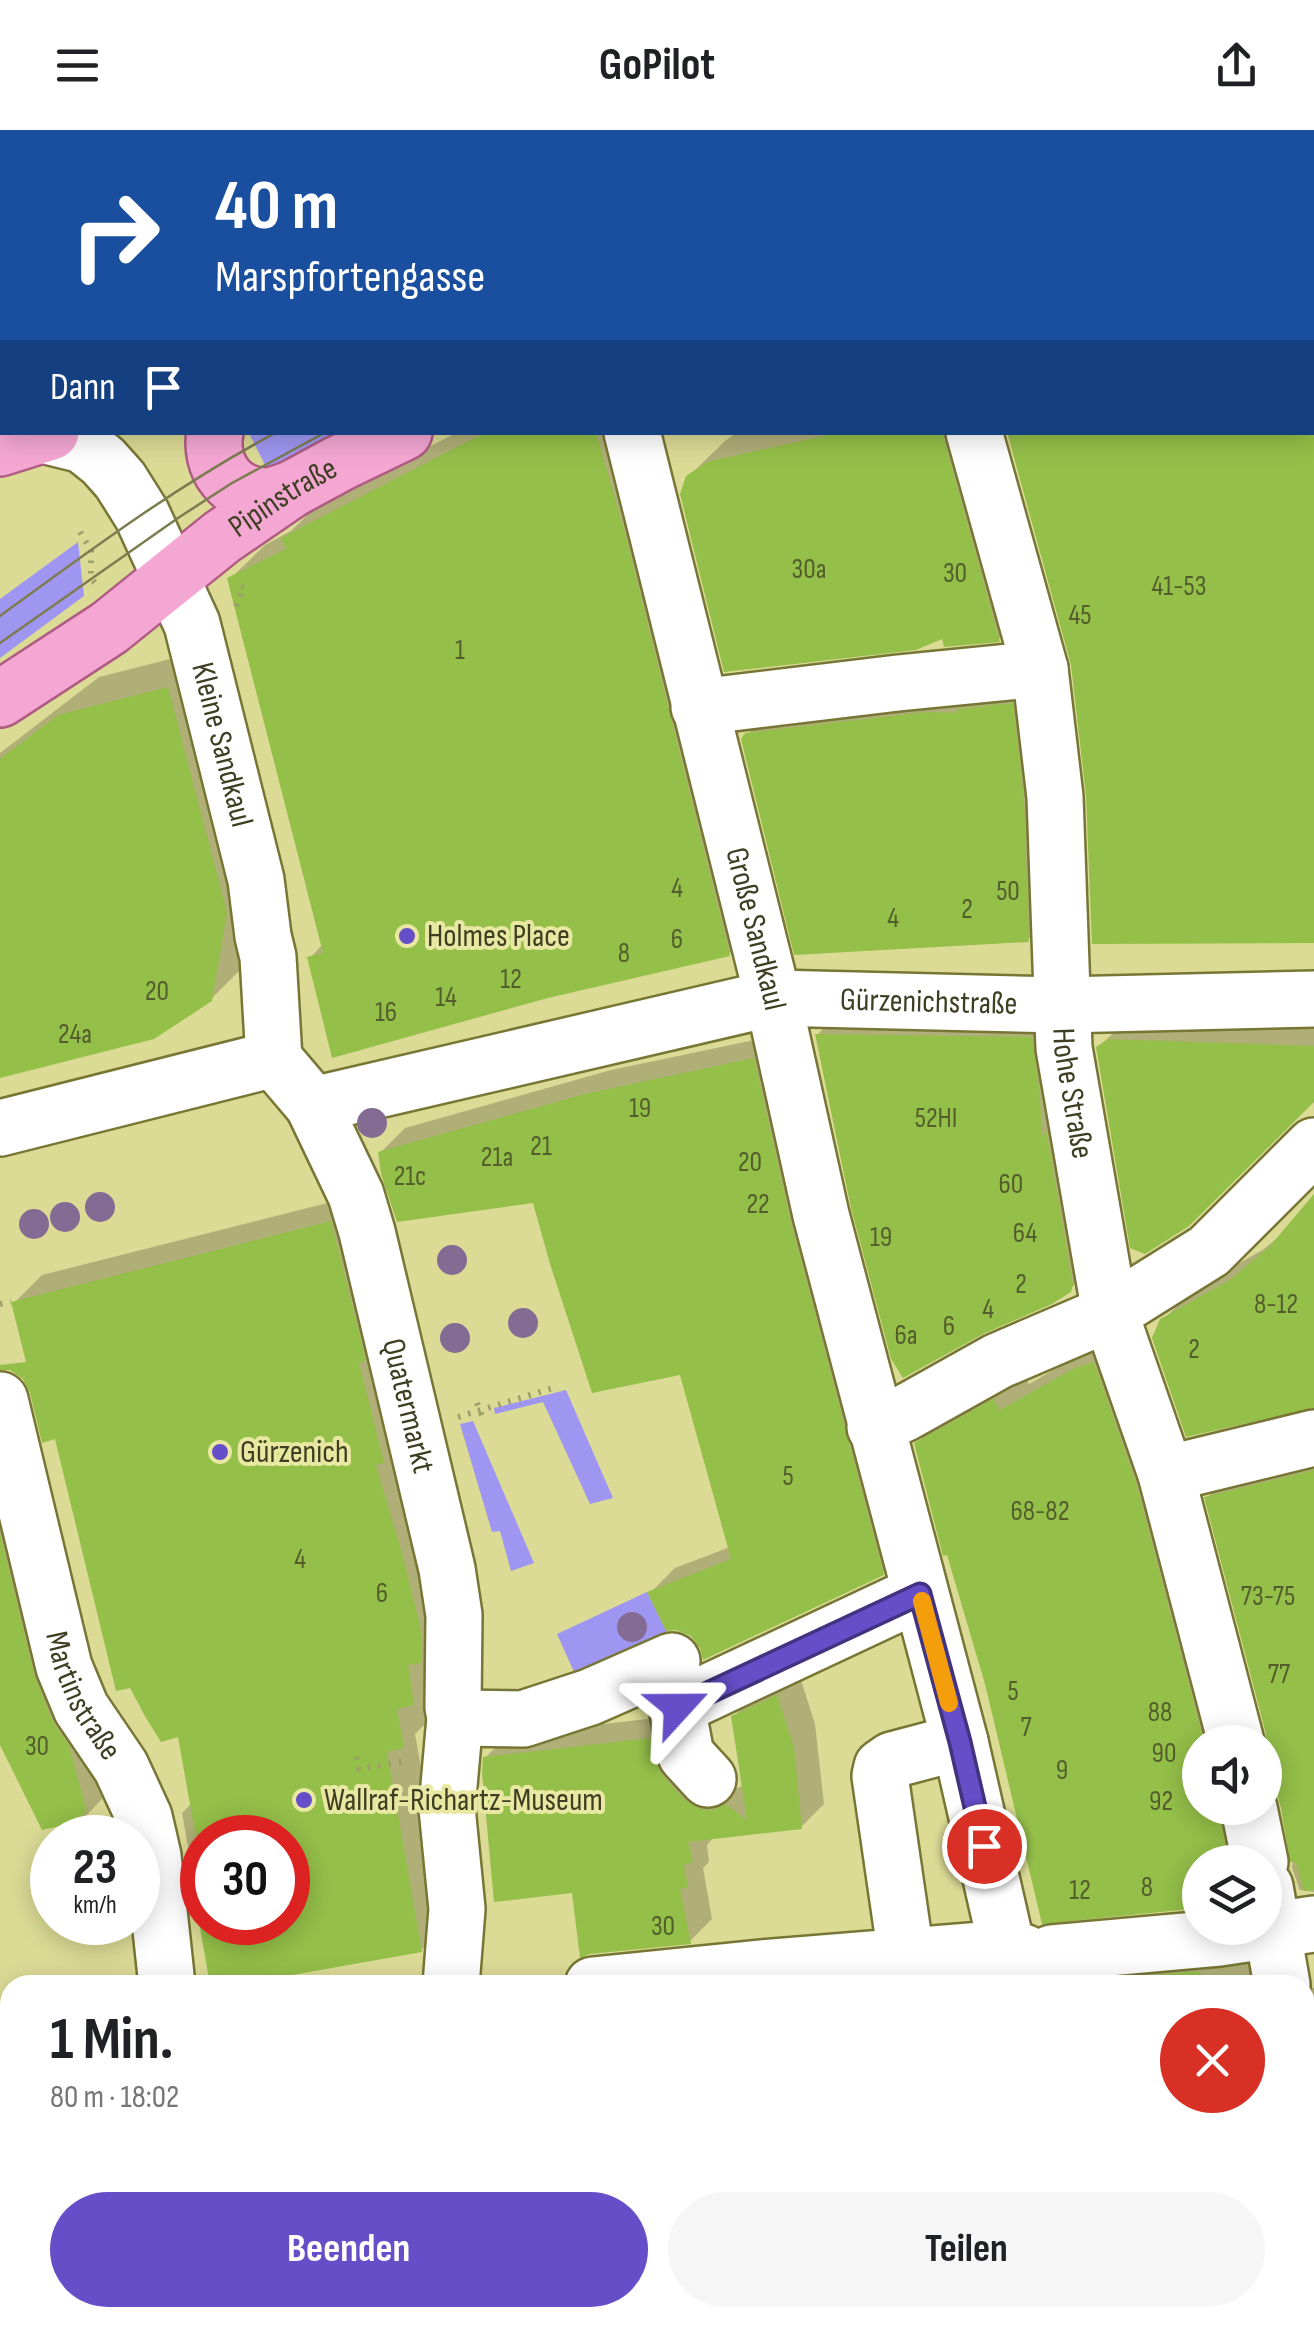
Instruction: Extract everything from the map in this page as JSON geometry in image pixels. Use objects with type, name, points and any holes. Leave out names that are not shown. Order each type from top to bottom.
[{"type":"main road","points":[[214,435],[212,452],[217,466],[223,476],[245,492],[269,496],[292,489]]},
{"type":"main road","name":"Pipinstraße","points":[[0,699],[109,628],[222,537],[292,489],[398,435]]},
{"type":"street","name":"Große Sandkaul","points":[[635,435],[774,998],[821,1215],[960,1742],[1031,1965]]},
{"type":"street","name":"Hohe Straße","points":[[975,435],[1040,669],[1055,797],[1064,1048],[1110,1314],[1166,1474],[1232,1725]]},
{"type":"street","name":"Kleine Sandkaul","points":[[31,438],[84,445],[120,480],[142,515],[192,624],[256,880],[268,957],[274,1059]]},
{"type":"street","points":[[700,706],[1040,669]]},
{"type":"street","name":"Gürzenichstraße","points":[[313,1105],[774,998],[1062,1006],[1314,999]]},
{"type":"street","points":[[0,1128],[274,1059],[313,1105]]},
{"type":"street","name":"Quatermarkt","points":[[313,1105],[356,1196],[447,1569],[454,1614],[455,1718],[447,1808],[457,1910],[452,1975]]},
{"type":"street","points":[[876,1426],[905,1414],[998,1361],[1110,1314],[1209,1251],[1314,1146]]},
{"type":"street","name":"Martinstraße","points":[[1,1408],[64,1667],[81,1708],[121,1767],[144,1817],[153,1856],[166,1975]]},
{"type":"street","points":[[1166,1474],[1314,1438]]},
{"type":"street","points":[[455,1718],[523,1719],[590,1697],[675,1684],[920,1594]]},
{"type":"street","points":[[675,1684],[686,1755],[708,1779]]},
{"type":"street","points":[[906,1955],[880,1776],[882,1767],[892,1760],[960,1742]]},
{"type":"street","points":[[697,1975],[906,1955],[1031,1965],[1052,1953],[1219,1938],[1284,1913],[1282,1975]]},
{"type":"path","points":[[0,1304],[11,1302]]},
{"type":"path","points":[[414,1428],[553,1388]]},
{"type":"path","points":[[357,1757],[359,1769],[390,1763]]},
{"type":"shaded area","points":[[250,435],[350,435],[269,473]]},
{"type":"shaded area","points":[[78,542],[84,596],[0,658],[0,599]]},
{"type":"shaded area","points":[[566,1390],[613,1498],[590,1504],[543,1402],[495,1414],[494,1408]]},
{"type":"shaded area","points":[[473,1421],[534,1563],[511,1571],[500,1531],[492,1532],[460,1424]]},
{"type":"shaded area","points":[[647,1592],[668,1634],[575,1674],[557,1634]]},
{"type":"building","points":[[480,435],[597,435],[730,956],[548,998],[332,1058],[307,957],[323,953],[227,578],[286,549],[281,538]]},
{"type":"building","points":[[828,435],[944,435],[1000,642],[944,647],[942,639],[916,650],[724,672],[680,494],[686,476],[707,462]]},
{"type":"building","points":[[1008,435],[1314,435],[1314,943],[1092,944],[1086,796],[1071,665]]},
{"type":"building","points":[[168,687],[227,913],[212,1001],[154,1039],[0,1078],[0,759],[58,715]]},
{"type":"building","points":[[1013,703],[1024,799],[1029,942],[794,955],[741,739],[745,733],[927,712],[958,713],[957,709]]},
{"type":"building","points":[[815,1034],[1032,1037],[1042,1138],[1046,1130],[1073,1285],[1071,1292],[903,1378],[891,1359],[851,1208]]},
{"type":"building","points":[[1108,1039],[1314,1046],[1314,1102],[1189,1226],[1145,1254],[1130,1248],[1096,1047]]},
{"type":"building","points":[[754,1058],[791,1223],[884,1575],[703,1660],[691,1636],[666,1631],[647,1592],[731,1559],[680,1375],[592,1393],[533,1203],[397,1222],[378,1152],[585,1094]]},
{"type":"building","points":[[1314,1194],[1314,1408],[1186,1437],[1152,1338],[1160,1319],[1230,1280],[1270,1246]]},
{"type":"building","points":[[331,1221],[366,1361],[359,1363],[384,1463],[376,1465],[420,1626],[422,1663],[408,1665],[414,1705],[397,1709],[404,1748],[387,1752],[422,1952],[292,1975],[208,1975],[203,1945],[310,1945],[310,1815],[192,1815],[178,1737],[161,1742],[130,1688],[116,1691],[55,1439],[42,1443],[23,1379],[10,1370],[0,1370],[0,1365],[26,1362],[11,1302]]},
{"type":"building","points":[[1094,1362],[1136,1483],[1200,1725],[1182,1725],[1182,1825],[1222,1825],[1225,1845],[1182,1845],[1182,1910],[1042,1924],[985,1684],[947,1555],[943,1556],[914,1443],[993,1399],[1000,1410],[1075,1368]]},
{"type":"building","points":[[1314,1470],[1314,1890],[1304,1891],[1296,1862],[1290,1862],[1282,1814],[1282,1725],[1264,1725],[1204,1497]]},
{"type":"building","points":[[0,1534],[34,1674],[52,1720],[69,1746],[87,1812],[35,1815],[0,1745]]},
{"type":"building","points":[[777,1695],[794,1748],[802,1829],[688,1842],[693,1862],[684,1865],[688,1887],[680,1889],[691,1944],[580,1958],[572,1893],[494,1902],[483,1757],[651,1738],[662,1775],[685,1800],[700,1809],[714,1810],[725,1804],[747,1820],[731,1716]]},
{"type":"building","points":[[1200,1971],[1200,1975],[1156,1975]]},
{"type":"tram line","points":[[0,616],[170,496],[272,435]]},
{"type":"tram line","points":[[0,643],[178,518],[232,483],[320,435]]},
{"type":"slow traffic","points":[[922,1601],[949,1703]]},
{"type":"place","name":"Holmes Place","points":[[407,936]]},
{"type":"place","name":"Gürzenich","points":[[220,1452]]},
{"type":"place","name":"Wallraf-Richartz-Museum","points":[[304,1800]]},
{"type":"route","points":[[678,1707],[920,1594],[984,1846]]}]
